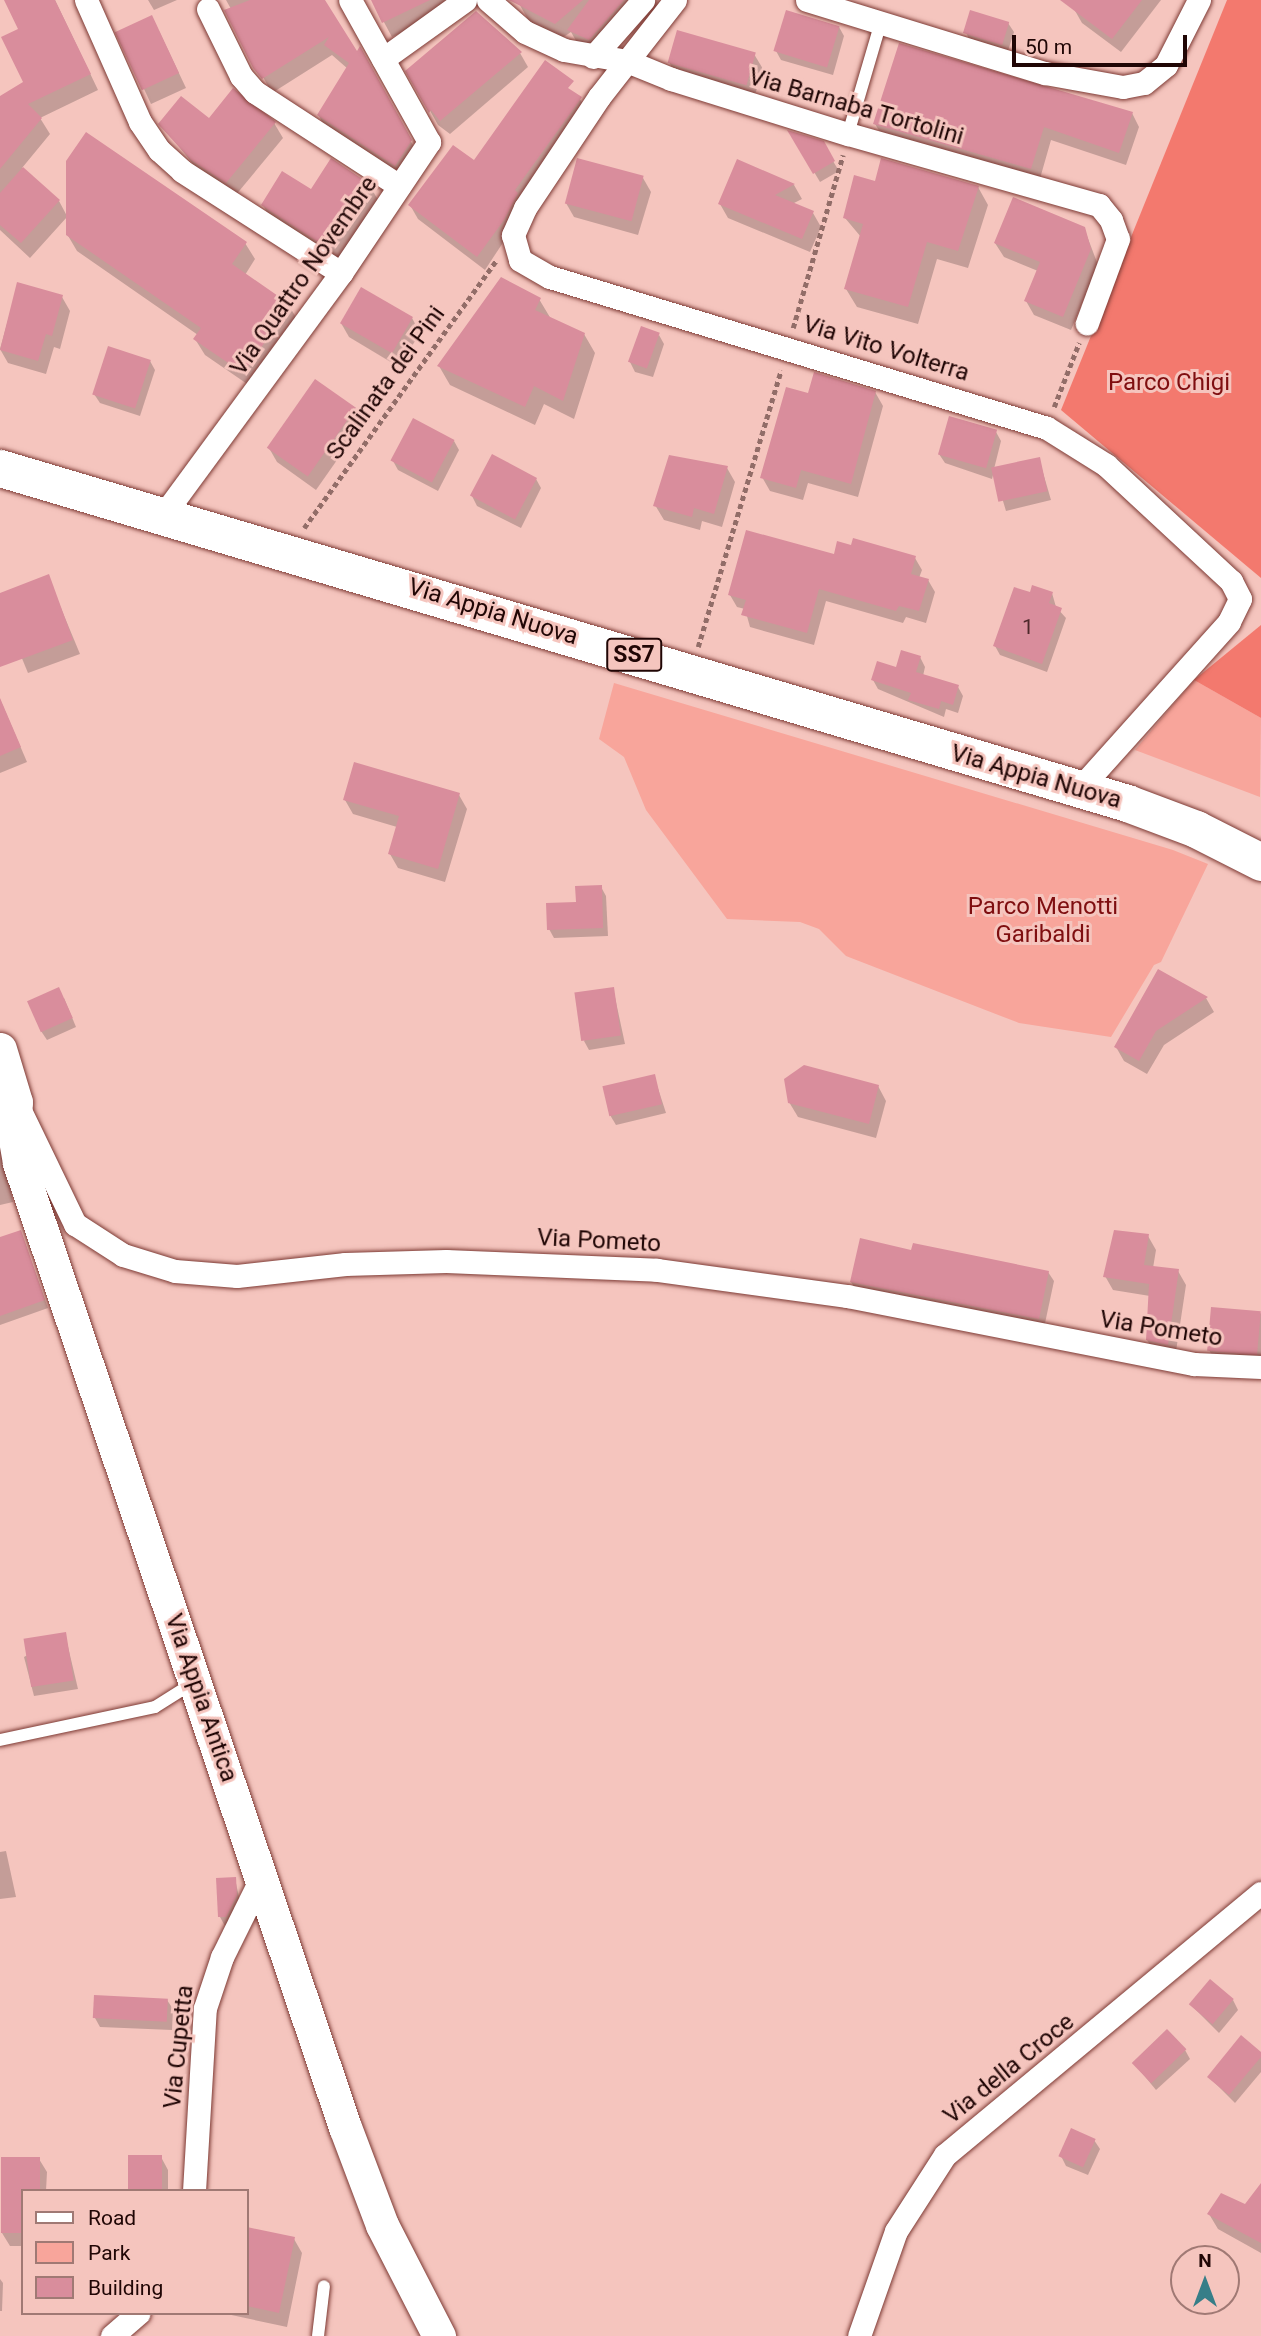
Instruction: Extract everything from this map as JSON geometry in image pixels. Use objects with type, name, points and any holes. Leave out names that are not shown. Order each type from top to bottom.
[{"type":"main road","name":"Via Appia Nuova","points":[[0,468],[164,514],[1079,789],[1179,822],[1261,862]]},
{"type":"street","points":[[86,0],[147,135],[183,171],[341,273]]},
{"type":"street","name":"Via Quattro Novembre","points":[[164,514],[341,273],[429,142],[350,0]]},
{"type":"street","points":[[383,59],[465,0]]},
{"type":"street","name":"Via Barnaba Tortolini","points":[[488,0],[540,40],[593,57],[627,61],[671,79],[848,134],[1098,205],[1111,220],[1118,239],[1087,323]]},
{"type":"street","points":[[593,57],[642,0]]},
{"type":"street","points":[[513,235],[525,208],[627,61],[675,0]]},
{"type":"street","points":[[807,0],[1088,83],[1144,83],[1166,65],[1199,0]]},
{"type":"street","points":[[208,9],[241,76],[255,92],[399,187]]},
{"type":"street","name":"Via Vito Volterra","points":[[513,235],[520,260],[541,274],[1006,412],[1055,432],[1106,465],[1231,581],[1240,599],[1229,622],[1079,789]]},
{"type":"street","name":"Via Appia Antica","points":[[0,1049],[16,1102],[14,1135],[19,1163],[261,1878],[382,2225],[439,2336]]},
{"type":"street","name":"Via Pometo","points":[[16,1102],[75,1224],[123,1255],[175,1271],[237,1276],[345,1264],[446,1261],[657,1270],[782,1285],[1194,1364],[1261,1367]]},
{"type":"street","name":"Via Cupetta","points":[[194,2189],[205,2008],[222,1957],[261,1878]]},
{"type":"street","name":"Via della Croce","points":[[859,2336],[896,2231],[945,2155],[1261,1893]]},
{"type":"street","points":[[112,2336],[136,2315]]},
{"type":"lane","points":[[848,134],[881,22]]},
{"type":"lane","points":[[0,1740],[155,1707],[196,1681]]},
{"type":"lane","points":[[318,2336],[324,2286]]},
{"type":"path","points":[[798,312],[848,134]]},
{"type":"path","name":"Scalinata dei Pini","points":[[287,551],[513,235]]},
{"type":"path","points":[[1054,407],[1087,323]]},
{"type":"path","points":[[690,672],[782,364]]},
{"type":"green space","name":"Parco Chigi","points":[[1227,0],[1261,0],[1261,578],[1061,410]]},
{"type":"green space","points":[[1261,625],[1261,718],[1194,680]]},
{"type":"green space","points":[[1194,680],[1261,718],[1260,797],[1135,750]]},
{"type":"green space","name":"Parco Menotti Garibaldi","points":[[614,683],[1173,850],[1208,864],[1161,962],[1154,965],[1111,1037],[1019,1023],[846,956],[819,929],[800,922],[727,919],[646,810],[624,757],[599,739]]},
{"type":"building","points":[[4,0],[55,0],[91,74],[28,104],[42,118],[0,169],[0,96],[23,82],[1,37],[18,29]]},
{"type":"building","points":[[250,0],[325,0],[357,51],[360,46],[412,140],[395,166],[317,115],[349,63],[324,45],[329,37],[262,79],[253,68],[224,10]]},
{"type":"building","points":[[371,0],[430,0],[382,23]]},
{"type":"building","points":[[509,0],[583,0],[555,24]]},
{"type":"building","points":[[589,0],[624,0],[589,40],[567,30]]},
{"type":"building","points":[[1060,0],[1142,0],[1112,39]]},
{"type":"building","points":[[786,10],[840,26],[827,67],[773,51]]},
{"type":"building","points":[[970,10],[1009,22],[1002,45],[963,33]]},
{"type":"building","points":[[476,11],[522,52],[440,121],[431,110],[429,113],[405,71]]},
{"type":"building","points":[[152,15],[179,73],[142,90],[115,32]]},
{"type":"building","points":[[677,30],[756,53],[746,85],[668,63]]},
{"type":"building","points":[[899,43],[1133,112],[1119,153],[1044,127],[1031,169],[873,124]]},
{"type":"building","points":[[545,60],[574,81],[568,88],[582,97],[515,190],[518,193],[504,220],[477,257],[408,205],[453,145],[474,160]]},
{"type":"building","points":[[233,88],[276,122],[226,183],[191,160],[158,124],[181,96],[209,118]]},
{"type":"building","points":[[787,130],[824,141],[835,161],[813,174]]},
{"type":"building","points":[[86,132],[247,242],[232,264],[291,305],[243,373],[193,339],[201,328],[66,235],[66,161]]},
{"type":"building","points":[[331,158],[371,185],[330,250],[261,205],[282,171],[311,189]]},
{"type":"building","points":[[577,158],[644,176],[631,221],[565,203]]},
{"type":"building","points":[[881,158],[979,186],[958,251],[927,242],[908,307],[844,289],[863,224],[843,218],[854,175],[875,181]]},
{"type":"building","points":[[737,159],[795,184],[775,195],[814,211],[802,239],[718,204]]},
{"type":"building","points":[[23,167],[60,200],[21,243],[0,225],[0,193]]},
{"type":"building","points":[[1013,197],[1085,227],[1091,249],[1063,317],[1024,301],[1040,262],[994,243]]},
{"type":"building","points":[[501,277],[541,298],[535,310],[585,333],[563,401],[534,386],[525,407],[437,366]]},
{"type":"building","points":[[17,282],[63,295],[52,336],[46,334],[38,361],[0,350]]},
{"type":"building","points":[[361,287],[413,317],[392,353],[340,323]]},
{"type":"building","points":[[641,326],[660,333],[647,369],[628,362]]},
{"type":"building","points":[[108,346],[151,360],[135,408],[92,395]]},
{"type":"building","points":[[814,372],[876,391],[851,484],[801,470],[796,488],[760,478],[786,387],[808,393]]},
{"type":"building","points":[[315,379],[356,408],[308,476],[267,448]]},
{"type":"building","points":[[949,416],[997,430],[986,468],[938,454]]},
{"type":"building","points":[[413,418],[454,440],[432,482],[390,460]]},
{"type":"building","points":[[492,454],[537,478],[515,519],[470,495]]},
{"type":"building","points":[[669,455],[728,466],[714,514],[694,508],[692,517],[653,506]]},
{"type":"building","points":[[1040,457],[1047,491],[998,502],[991,467]]},
{"type":"building","points":[[746,530],[834,554],[837,541],[851,545],[853,538],[916,556],[911,574],[929,579],[919,611],[899,606],[896,611],[819,589],[807,633],[741,615],[746,600],[728,595]]},
{"type":"building","points":[[49,574],[73,640],[0,667],[0,593]]},
{"type":"building","points":[[1032,585],[1053,592],[1049,603],[1062,608],[1042,664],[993,646],[1014,587],[1030,592]]},
{"type":"building","points":[[901,650],[921,656],[916,672],[959,685],[953,705],[941,701],[939,709],[908,700],[911,693],[871,680],[877,661],[896,667]]},
{"type":"building","points":[[0,698],[21,747],[0,756]]},
{"type":"building","points":[[354,762],[460,793],[438,869],[388,854],[399,816],[343,800]]},
{"type":"building","points":[[602,885],[603,928],[547,930],[546,903],[576,902],[575,886]]},
{"type":"building","points":[[1158,969],[1208,997],[1156,1031],[1139,1061],[1114,1047]]},
{"type":"building","points":[[59,987],[73,1018],[41,1032],[27,1001]]},
{"type":"building","points":[[614,987],[621,1036],[581,1041],[574,993]]},
{"type":"building","points":[[804,1065],[879,1085],[869,1124],[788,1103],[784,1079]]},
{"type":"building","points":[[655,1074],[662,1104],[609,1116],[602,1086]]},
{"type":"building","points":[[21,1230],[45,1300],[0,1316],[0,1237]]},
{"type":"building","points":[[1114,1230],[1149,1234],[1144,1265],[1179,1269],[1168,1345],[1146,1340],[1149,1284],[1103,1277]]},
{"type":"building","points":[[860,1238],[911,1250],[913,1243],[1049,1271],[1039,1319],[850,1282]]},
{"type":"building","points":[[1211,1307],[1261,1311],[1257,1355],[1207,1351]]},
{"type":"building","points":[[66,1632],[74,1680],[31,1687],[24,1639]]},
{"type":"building","points":[[236,1877],[237,1895],[226,1917],[218,1917],[216,1878]]},
{"type":"building","points":[[1210,1979],[1234,1999],[1213,2024],[1189,2004]]},
{"type":"building","points":[[94,1995],[168,1999],[167,2022],[93,2018]]},
{"type":"building","points":[[1167,2029],[1186,2049],[1151,2083],[1132,2063]]},
{"type":"building","points":[[1241,2035],[1261,2052],[1261,2057],[1229,2095],[1207,2077]]},
{"type":"building","points":[[1071,2128],[1096,2139],[1083,2167],[1058,2156]]},
{"type":"building","points":[[128,2155],[162,2155],[162,2189],[128,2189]]},
{"type":"building","points":[[1,2157],[40,2157],[40,2189],[21,2189],[21,2233],[1,2233]]},
{"type":"building","points":[[1261,2183],[1261,2243],[1207,2214],[1221,2193],[1245,2204]]},
{"type":"building","points":[[248,2227],[295,2237],[279,2313],[248,2306]]}]
